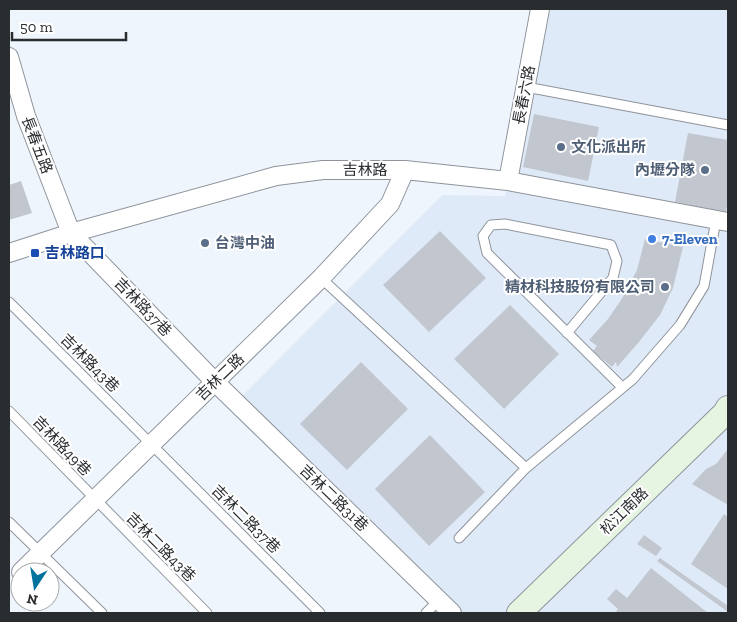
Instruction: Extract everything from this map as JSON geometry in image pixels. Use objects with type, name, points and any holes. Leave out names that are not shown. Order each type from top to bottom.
[{"type":"street","name":"長春六路","points":[[508,181],[540,9]]},
{"type":"street","name":"長春五路","points":[[9,57],[26,116],[71,233]]},
{"type":"street","name":"吉林路","points":[[9,253],[71,233],[276,176],[323,170],[405,170],[508,181],[722,221]]},
{"type":"street","name":"吉林二路","points":[[31,562],[321,278],[390,204],[405,170]]},
{"type":"street","name":"吉林路37巷","points":[[71,233],[215,382]]},
{"type":"street","name":"吉林二路31巷","points":[[215,382],[452,613]]},
{"type":"street","name":"松江南路","points":[[519,613],[718,420],[728,408]]},
{"type":"lane","points":[[526,87],[728,125]]},
{"type":"lane","points":[[459,538],[526,468],[633,378],[680,325],[704,286],[722,221]]},
{"type":"lane","points":[[567,333],[612,278],[617,261],[611,245],[505,224],[491,225],[483,236],[487,253],[567,333],[622,387]]},
{"type":"lane","points":[[321,278],[526,468]]},
{"type":"lane","name":"吉林路43巷","points":[[9,302],[152,444]]},
{"type":"lane","name":"吉林路49巷","points":[[9,411],[95,499]]},
{"type":"lane","name":"吉林二路37巷","points":[[152,444],[320,613]]},
{"type":"lane","name":"吉林二路43巷","points":[[95,499],[207,613]]},
{"type":"lane","points":[[9,522],[102,613]]},
{"type":"lane","points":[[426,613],[439,600]]},
{"type":"shaded area","points":[[542,9],[728,9],[728,613],[440,613],[235,403],[442,195],[505,196]]},
{"type":"building","name":"文化派出所","points":[[534,114],[599,127],[588,181],[523,167]]},
{"type":"building","name":"內壢分隊","points":[[688,133],[728,140],[728,199],[726,212],[675,202]]},
{"type":"building","points":[[21,181],[32,213],[9,220],[9,185]]},
{"type":"building","points":[[440,231],[486,278],[429,332],[383,285]]},
{"type":"building","points":[[645,239],[683,247],[673,288],[660,315],[617,367],[616,362],[612,367],[593,351],[597,346],[589,340],[608,319],[623,297],[637,270]]},
{"type":"building","points":[[510,305],[559,354],[504,409],[454,359]]},
{"type":"building","points":[[361,362],[408,409],[347,470],[300,424]]},
{"type":"building","points":[[430,435],[485,492],[429,546],[375,489]]},
{"type":"building","points":[[728,449],[728,505],[692,484],[706,469],[716,464]]},
{"type":"building","points":[[724,514],[728,517],[728,589],[691,564]]},
{"type":"building","points":[[644,535],[662,548],[656,556],[637,544]]},
{"type":"building","points":[[660,558],[728,606],[728,612],[657,561]]},
{"type":"building","points":[[651,568],[708,613],[615,613],[618,609],[607,599],[616,589],[627,598]]},
{"type":"place","name":"文化派出所","points":[[561,147]]},
{"type":"place","name":"內壢分隊","points":[[705,170]]},
{"type":"place","name":"7-Eleven","points":[[652,239]]},
{"type":"place","name":"台灣中油","points":[[205,243]]},
{"type":"place","name":"吉林路口","points":[[35,253]]},
{"type":"place","name":"精材科技股份有限公司","points":[[665,287]]}]
